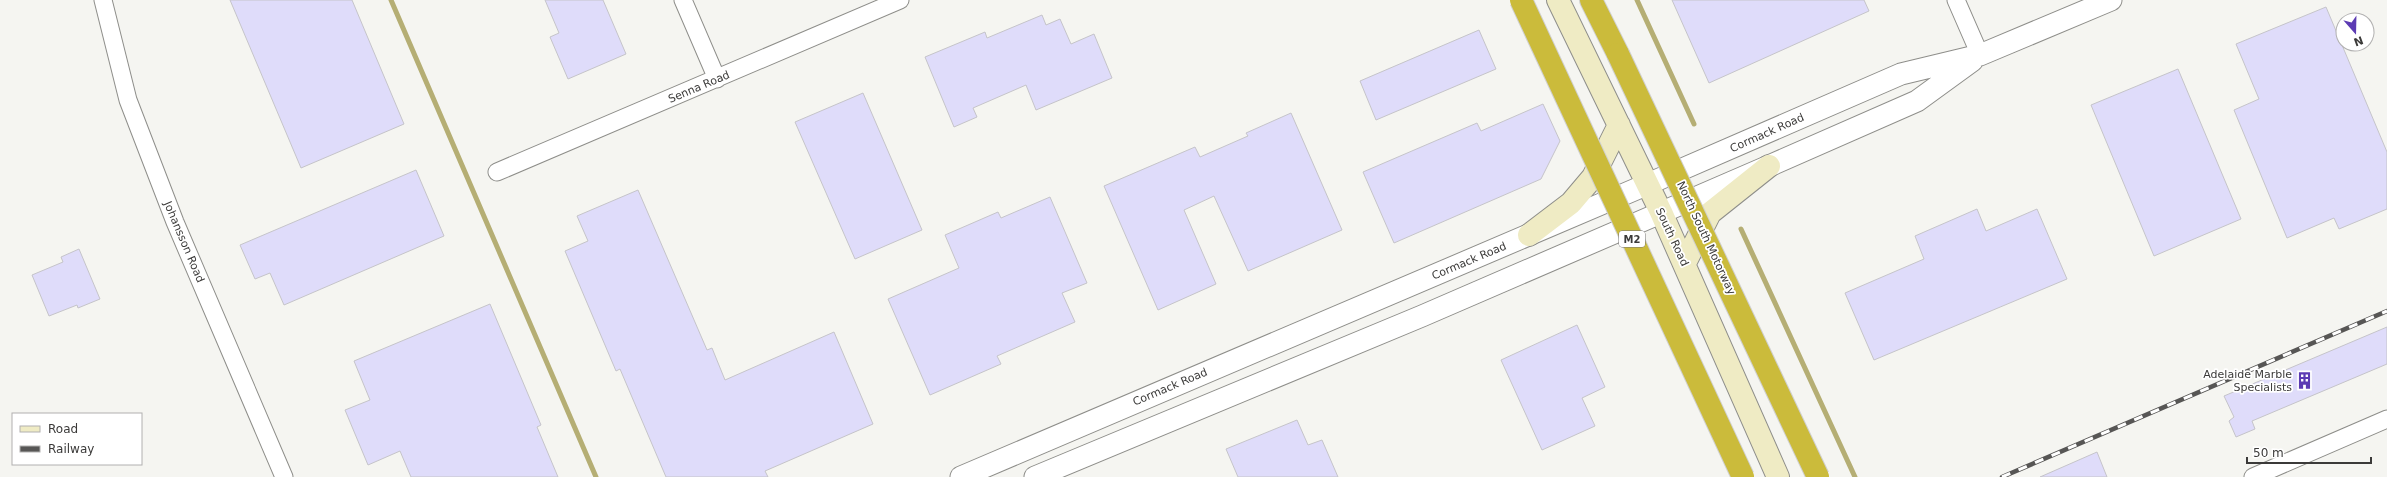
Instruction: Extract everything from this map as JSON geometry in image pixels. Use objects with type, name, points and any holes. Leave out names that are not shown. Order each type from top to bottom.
[{"type":"highway","name":"M2","points":[[1521,0],[1743,477]]},
{"type":"highway","name":"North South Motorway","points":[[1591,0],[1818,477]]},
{"type":"main road","name":"South Road","points":[[1558,0],[1685,263],[1778,477]]},
{"type":"main road","points":[[1529,235],[1571,203],[1593,177],[1619,125]]},
{"type":"main road","points":[[1685,263],[1710,213],[1769,166]]},
{"type":"street","name":"Johansson Road","points":[[103,0],[133,115],[175,222],[284,477]]},
{"type":"street","points":[[683,0],[718,79]]},
{"type":"street","name":"Senna Road","points":[[497,172],[718,79],[900,0]]},
{"type":"street","points":[[1956,0],[1980,55]]},
{"type":"street","name":"Cormack Road","points":[[961,477],[1408,287],[1901,74],[1980,55],[2111,0]]},
{"type":"street","name":"Cormack Road","points":[[1035,477],[1422,316],[1769,166],[1916,100],[1980,55]]},
{"type":"street","points":[[1408,287],[1422,316]]},
{"type":"street","points":[[2253,477],[2387,419]]},
{"type":"building","points":[[230,0],[352,0],[404,124],[301,168]]},
{"type":"building","points":[[545,0],[603,0],[626,54],[568,79],[550,37],[559,33]]},
{"type":"building","points":[[1672,0],[1864,0],[1869,11],[1709,83]]},
{"type":"building","points":[[2326,7],[2335,28],[2335,52],[2345,52],[2387,152],[2387,209],[2339,229],[2334,218],[2287,238],[2234,110],[2259,99],[2236,44]]},
{"type":"building","points":[[1042,15],[1046,25],[1060,19],[1071,44],[1094,34],[1112,78],[1036,110],[1026,85],[973,108],[977,117],[954,127],[925,57],[985,32],[987,38]]},
{"type":"building","points":[[1479,30],[1496,69],[1376,120],[1360,81]]},
{"type":"building","points":[[2178,69],[2241,219],[2154,256],[2091,105]]},
{"type":"building","points":[[863,93],[922,230],[855,259],[795,122]]},
{"type":"building","points":[[1543,104],[1560,141],[1541,179],[1394,243],[1363,172],[1477,123],[1481,131]]},
{"type":"building","points":[[1291,113],[1342,230],[1248,271],[1214,196],[1184,210],[1216,284],[1158,310],[1104,186],[1195,147],[1200,157],[1248,136],[1246,133]]},
{"type":"building","points":[[416,170],[444,236],[284,305],[270,273],[255,279],[240,245]]},
{"type":"building","points":[[638,190],[707,350],[712,348],[725,380],[834,332],[873,424],[765,471],[768,477],[666,477],[620,369],[616,371],[565,251],[588,241],[577,216]]},
{"type":"building","points":[[1050,197],[1087,283],[1062,293],[1075,322],[997,356],[1001,364],[930,395],[888,299],[959,268],[945,235],[998,212],[1001,218]]},
{"type":"building","points":[[1977,209],[1986,231],[2037,209],[2067,279],[1874,360],[1845,293],[1924,259],[1915,236]]},
{"type":"building","points":[[79,249],[100,299],[78,308],[77,305],[49,316],[32,275],[63,262],[61,257]]},
{"type":"building","points":[[490,304],[541,425],[537,427],[558,477],[411,477],[400,451],[368,465],[345,410],[370,400],[354,361]]},
{"type":"building","points":[[1577,325],[1605,387],[1582,398],[1595,426],[1542,450],[1501,360]]},
{"type":"building","name":"Adelaide Marble Specialists","points":[[2387,327],[2387,364],[2252,421],[2255,429],[2236,437],[2229,421],[2234,417],[2224,396]]},
{"type":"building","points":[[1297,420],[1308,445],[1322,440],[1338,477],[1238,477],[1226,449]]},
{"type":"building","points":[[2097,452],[2107,477],[2040,477]]},
{"type":"waterway","points":[[391,0],[596,477]]},
{"type":"waterway","points":[[1637,0],[1694,124]]},
{"type":"waterway","points":[[1741,229],[1855,477]]},
{"type":"railway","points":[[2002,477],[2387,311]]},
{"type":"place","name":"Adelaide Marble Specialists","points":[[2305,380]]}]
